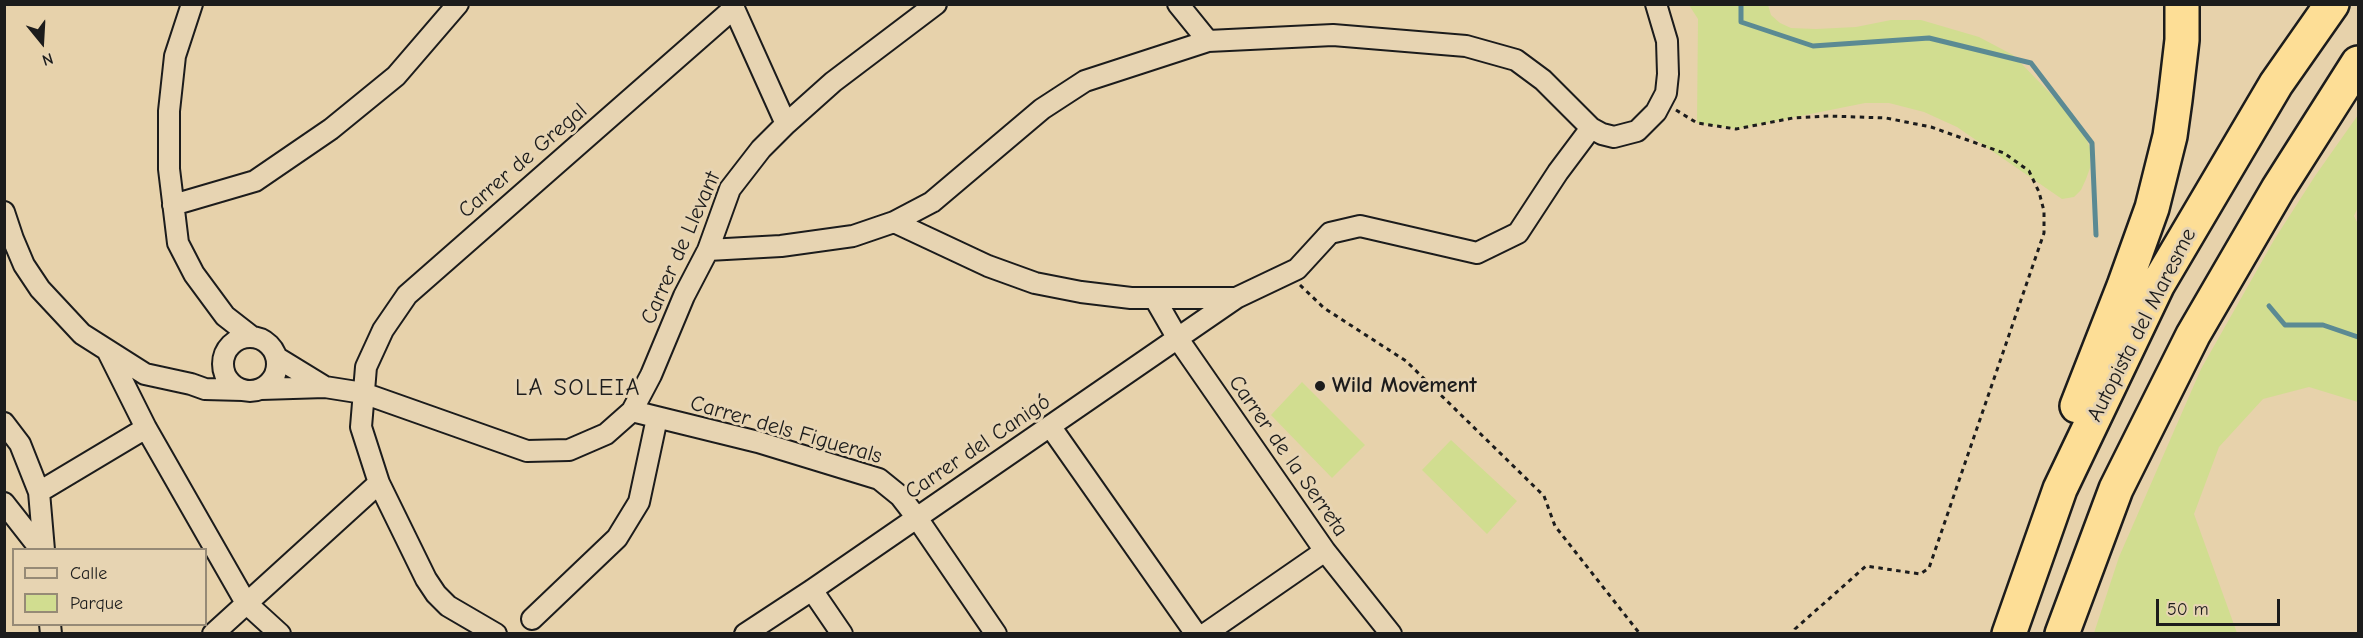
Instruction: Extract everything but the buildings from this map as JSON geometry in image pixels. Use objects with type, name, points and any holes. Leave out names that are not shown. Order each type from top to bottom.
[{"type":"highway","points":[[2060,489],[2069,426],[2152,208],[2170,136],[2182,40],[2182,4]]},
{"type":"highway","name":"Autopista del Maresme","points":[[2009,633],[2060,489],[2158,284],[2276,84],[2332,4]]},
{"type":"highway","points":[[2062,633],[2116,489],[2193,335],[2278,189],[2358,63]]},
{"type":"street","points":[[192,4],[175,56],[169,111],[169,169],[178,243],[195,274],[225,316],[252,337],[268,344],[276,357],[277,368],[274,377],[252,389],[228,381],[225,316]]},
{"type":"street","points":[[173,205],[255,181],[331,129],[396,76],[458,4]]},
{"type":"street","name":"Carrer de Llevant","points":[[363,393],[527,451],[569,450],[606,434],[632,411],[651,375],[684,296],[708,250],[730,189],[761,149],[786,124],[833,82],[936,4]]},
{"type":"street","points":[[1178,4],[1208,41]]},
{"type":"street","points":[[708,250],[781,246],[853,236],[894,222],[932,202],[1042,109],[1085,81],[1208,41],[1333,35],[1467,46],[1516,60],[1543,80],[1591,128],[1614,137],[1637,131],[1656,112],[1666,93],[1667,41],[1656,4]]},
{"type":"street","points":[[732,7],[786,124]]},
{"type":"street","name":"Carrer de Gregal","points":[[496,633],[448,606],[436,594],[426,579],[379,483],[361,427],[366,367],[383,330],[407,295],[732,7]]},
{"type":"street","points":[[1297,268],[1330,233],[1360,226],[1477,253],[1518,233],[1558,172],[1591,128]]},
{"type":"street","points":[[4,212],[24,265],[40,289],[82,334],[145,375],[205,389],[325,387],[363,393]]},
{"type":"street","points":[[894,222],[988,266],[1035,283],[1081,292],[1155,299],[1236,298]]},
{"type":"street","name":"Carrer del Canigó","points":[[745,633],[812,590],[1236,298],[1297,268]]},
{"type":"street","name":"Carrer de la Serreta","points":[[1155,299],[1178,339],[1325,551],[1391,633]]},
{"type":"street","points":[[191,384],[226,357],[235,341],[252,337]]},
{"type":"street","points":[[107,350],[146,428],[246,603],[280,633]]},
{"type":"street","points":[[276,357],[325,387]]},
{"type":"street","name":"Carrer dels Figuerals","points":[[632,411],[758,442],[879,479],[900,496],[917,518],[996,633]]},
{"type":"street","points":[[532,619],[617,538],[639,502],[657,418]]},
{"type":"street","points":[[4,423],[20,444],[39,492],[42,548]]},
{"type":"street","points":[[1050,426],[1196,633]]},
{"type":"street","points":[[39,492],[146,428]]},
{"type":"street","points":[[213,633],[379,483]]},
{"type":"street","points":[[4,503],[41,548]]},
{"type":"street","points":[[1205,633],[1325,551]]},
{"type":"street","points":[[812,590],[842,633]]},
{"type":"path","points":[[1662,100],[1697,123],[1736,129],[1793,118],[1829,116],[1886,118],[1931,127],[2004,153],[2013,159],[2029,171],[2039,192],[2044,211],[2044,233],[1929,568],[1920,574],[1866,566],[1793,633]]},
{"type":"path","points":[[1297,268],[1301,288],[1324,308],[1406,361],[1544,496],[1555,526],[1640,633]]},
{"type":"green space","points":[[1689,5],[1768,5],[1771,15],[1780,23],[1791,28],[1856,27],[1891,20],[1921,20],[1979,37],[2013,55],[2081,125],[2090,148],[2090,168],[2081,190],[2074,197],[2062,199],[1957,127],[1924,112],[1889,103],[1865,103],[1736,129],[1697,123],[1698,19]]},
{"type":"green space","points":[[2358,115],[2358,207],[2354,216],[2358,224],[2358,402],[2309,387],[2263,399],[2219,447],[2194,514],[2237,633],[2094,633],[2119,557],[2201,369],[2274,240]]},
{"type":"green space","points":[[1302,382],[1365,445],[1332,478],[1271,415]]},
{"type":"green space","points":[[1451,440],[1517,501],[1487,534],[1422,470]]},
{"type":"waterway","points":[[1741,4],[1741,22],[1813,46],[1929,38],[2031,63],[2092,143],[2096,235]]},
{"type":"waterway","points":[[2269,306],[2285,325],[2323,325],[2358,337]]},
{"type":"place","name":"Wild Movement","points":[[1320,386]]},
{"type":"district","name":"LA SOLEIA","points":[[578,388]]}]
